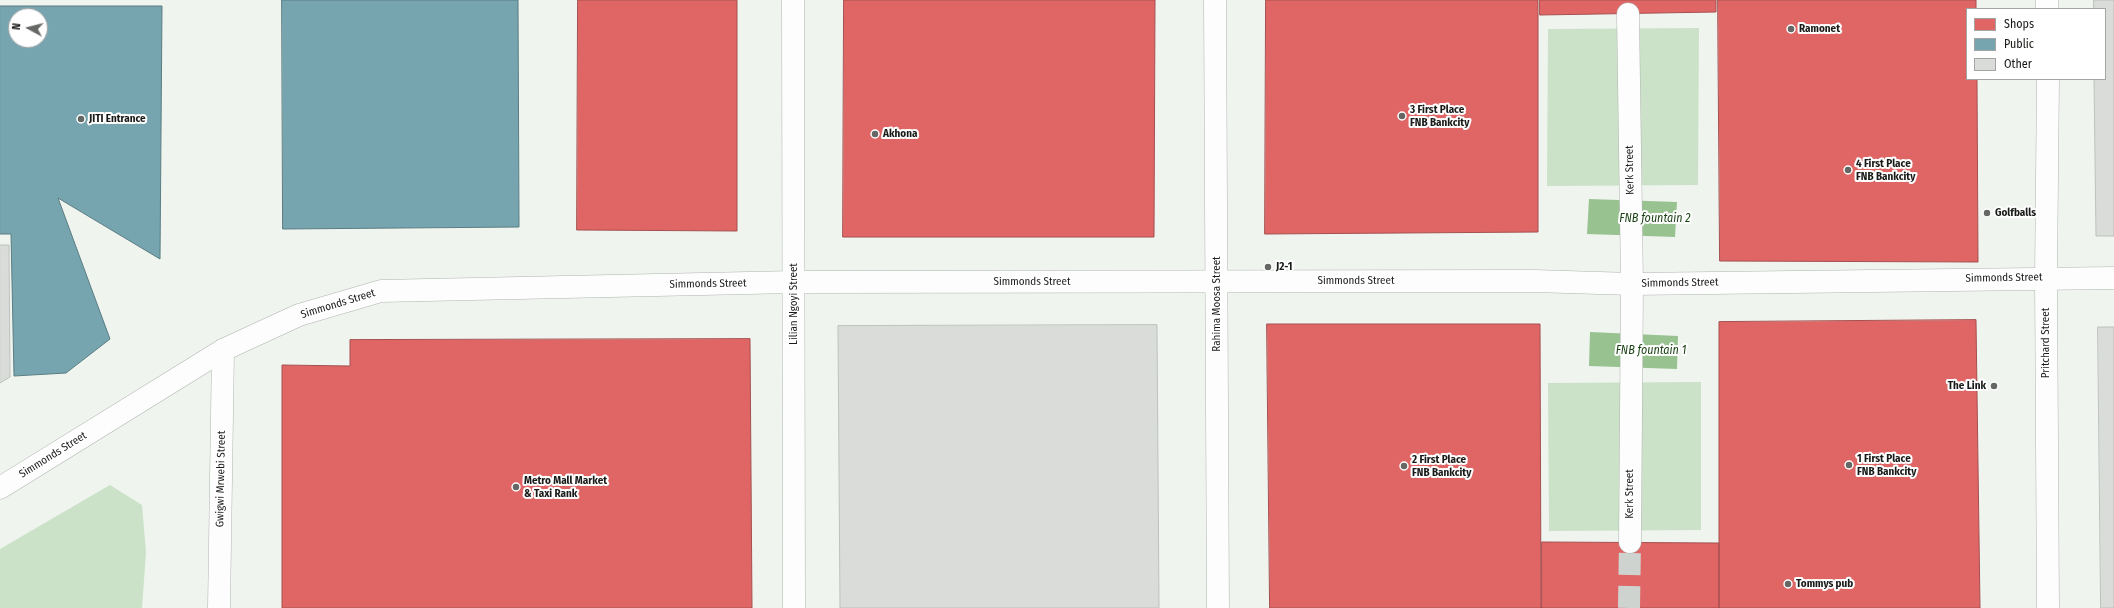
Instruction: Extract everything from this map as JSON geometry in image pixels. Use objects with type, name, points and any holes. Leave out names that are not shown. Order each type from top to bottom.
[{"type":"street","name":"Lilian Ngoyi Street","points":[[793,0],[794,608]]},
{"type":"street","name":"Rahima Moosa Street","points":[[1215,0],[1218,608]]},
{"type":"street","name":"Kerk Street","points":[[1628,14],[1632,284],[1630,542]]},
{"type":"street","name":"Pritchard Street","points":[[2048,80],[2046,277],[2048,608]]},
{"type":"street","name":"Simmonds Street","points":[[0,488],[223,350],[299,315],[381,291],[794,282],[1534,281],[1632,284],[2046,277],[2114,278]]},
{"type":"street","name":"Gwigwi Mrwebi Street","points":[[219,608],[223,350]]},
{"type":"shaded area","points":[[1699,28],[1698,185],[1547,186],[1548,29]]},
{"type":"shaded area","points":[[1701,382],[1701,530],[1549,531],[1548,383]]},
{"type":"shaded area","points":[[110,485],[142,505],[146,552],[142,608],[0,608],[0,549]]},
{"type":"water","name":"FNB fountain 2","points":[[1589,199],[1677,202],[1675,237],[1587,234]]},
{"type":"water","name":"FNB fountain 1","points":[[1590,332],[1678,336],[1677,369],[1589,366]]},
{"type":"building: Shops","points":[[578,0],[737,0],[737,231],[577,230]]},
{"type":"building: Shops","points":[[844,0],[1155,0],[1154,237],[843,237]]},
{"type":"building: Shops","name":"3 First Place FNB Bankcity","points":[[1266,0],[1538,0],[1538,232],[1265,234]]},
{"type":"building: Shops","points":[[1540,0],[1716,0],[1716,12],[1540,15]]},
{"type":"building: Shops","name":"4 First Place FNB Bankcity","points":[[1718,0],[1976,0],[1976,8],[1966,8],[1966,80],[1977,80],[1978,262],[1720,261]]},
{"type":"building: Shops","name":"1 First Place FNB Bankcity","points":[[1976,320],[1980,608],[1719,608],[1719,322]]},
{"type":"building: Shops","name":"2 First Place FNB Bankcity","points":[[1267,324],[1540,324],[1541,608],[1270,608]]},
{"type":"building: Shops","name":"Metro Mall Market & Taxi Rank","points":[[750,339],[752,608],[282,608],[282,365],[350,366],[350,340]]},
{"type":"building: Shops","points":[[1542,542],[1719,543],[1719,608],[1542,608]]},
{"type":"building: Public","points":[[282,0],[518,0],[519,227],[283,229]]},
{"type":"building: Public","name":"JITI Entrance","points":[[0,6],[162,6],[160,259],[58,198],[110,339],[66,373],[14,376],[11,234],[0,234]]},
{"type":"building: Other","points":[[2094,0],[2114,0],[2114,236],[2096,236],[2094,80],[2106,80],[2106,8],[2094,8]]},
{"type":"building: Other","points":[[0,245],[9,245],[10,377],[0,383]]},
{"type":"building: Other","points":[[1157,325],[1159,608],[840,608],[838,326]]},
{"type":"building: Other","points":[[2098,327],[2114,327],[2114,608],[2101,608]]},
{"type":"tunnel","points":[[1629,608],[1630,542]]},
{"type":"place","name":"Ramonet","points":[[1791,29]]},
{"type":"place","name":"3 First Place FNB Bankcity","points":[[1402,116]]},
{"type":"place","name":"JITI Entrance","points":[[81,119]]},
{"type":"place","name":"Akhona","points":[[875,134]]},
{"type":"place","name":"4 First Place FNB Bankcity","points":[[1848,170]]},
{"type":"place","name":"Golfballs","points":[[1987,213]]},
{"type":"place","name":"J2-1","points":[[1268,267]]},
{"type":"place","name":"The Link","points":[[1994,386]]},
{"type":"place","name":"1 First Place FNB Bankcity","points":[[1849,465]]},
{"type":"place","name":"2 First Place FNB Bankcity","points":[[1404,466]]},
{"type":"place","name":"Metro Mall Market & Taxi Rank","points":[[516,487]]},
{"type":"place","name":"Tommys pub","points":[[1788,584]]}]
